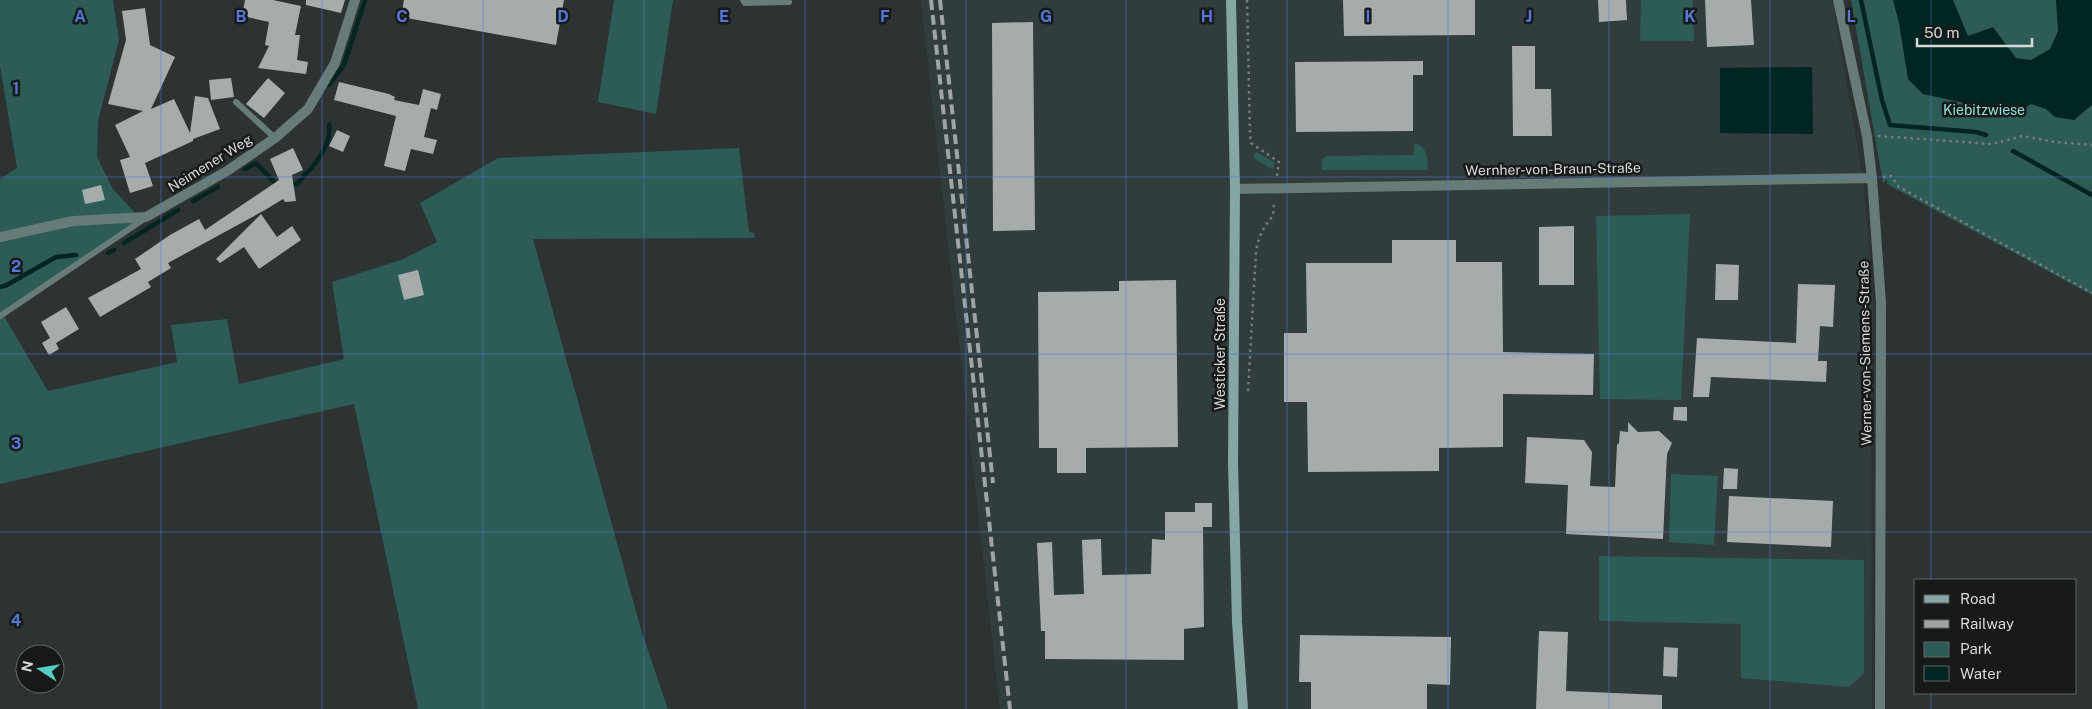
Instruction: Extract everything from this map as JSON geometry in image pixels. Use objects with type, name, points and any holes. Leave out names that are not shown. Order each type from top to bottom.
[{"type":"main road","name":"Westicker Straße","points":[[1231,0],[1235,189],[1232,463],[1237,622],[1243,709]]},
{"type":"street","name":"Neimener Weg","points":[[0,237],[73,222],[146,217],[228,171],[275,138],[308,109],[335,63],[355,0]]},
{"type":"street","name":"Werner-von-Siemens-Straße","points":[[1838,0],[1867,136],[1872,178],[1881,310],[1880,709]]},
{"type":"street","name":"Wernher-von-Braun-Straße","points":[[1235,189],[1872,178]]},
{"type":"lane","points":[[743,0],[745,3],[788,2]]},
{"type":"lane","points":[[236,102],[275,138]]},
{"type":"lane","points":[[0,316],[146,217]]},
{"type":"path","points":[[1246,0],[1250,134],[1252,143],[1279,162],[1273,216],[1265,224],[1260,234],[1256,251],[1248,392]]},
{"type":"path","points":[[1867,136],[1992,144],[2023,136],[2054,142],[2092,145]]},
{"type":"path","points":[[1872,178],[1890,176],[1899,187],[2092,293]]},
{"type":"shaded area","points":[[921,0],[1832,0],[1863,179],[1874,305],[1871,399],[1872,709],[1000,709]]},
{"type":"green space","points":[[0,0],[113,0],[119,40],[98,121],[97,157],[113,189],[137,215],[0,235],[0,179],[17,168],[0,66]]},
{"type":"green space","points":[[614,0],[673,0],[656,114],[598,102]]},
{"type":"green space","points":[[1641,0],[1693,0],[1694,41],[1640,41]]},
{"type":"green space","name":"Kiebitzwiese","points":[[1851,0],[2092,0],[2092,295],[1887,184],[1887,179],[1883,183]]},
{"type":"green space","points":[[1414,143],[1424,150],[1427,157],[1428,170],[1322,170],[1322,160],[1326,156],[1414,155]]},
{"type":"green space","points":[[739,148],[749,232],[754,233],[755,238],[533,239],[642,633],[668,709],[418,709],[354,404],[0,484],[0,319],[4,316],[48,391],[177,362],[171,325],[227,319],[239,384],[344,359],[332,282],[401,260],[437,242],[420,203],[498,158]]},
{"type":"green space","points":[[1256,152],[1274,162],[1274,170],[1253,156]]},
{"type":"green space","points":[[1690,214],[1681,400],[1600,399],[1596,216]]},
{"type":"green space","points":[[143,220],[0,314],[0,240],[74,224]]},
{"type":"green space","points":[[1671,474],[1718,476],[1714,545],[1669,542]]},
{"type":"green space","points":[[1599,556],[1864,560],[1864,673],[1849,687],[1741,678],[1741,624],[1599,621]]},
{"type":"water","points":[[1893,0],[1953,0],[1968,36],[1993,27],[2016,58],[2031,60],[2050,49],[2058,31],[2056,0],[2092,0],[2092,105],[2074,120],[2055,117],[2046,109],[2031,104],[2012,116],[1987,108],[1923,94],[1908,79],[1899,23]]},
{"type":"water","points":[[1812,67],[1813,134],[1720,133],[1720,68]]},
{"type":"building","points":[[245,0],[273,0],[301,6],[295,35],[300,35],[297,60],[308,62],[306,74],[258,68],[269,46],[265,45],[269,22],[242,16]]},
{"type":"building","points":[[306,0],[345,0],[341,13],[306,5]]},
{"type":"building","points":[[404,0],[564,0],[556,45],[401,17]]},
{"type":"building","points":[[1343,0],[1475,0],[1475,35],[1344,36]]},
{"type":"building","points":[[1598,0],[1626,0],[1627,20],[1599,22]]},
{"type":"building","points":[[1705,0],[1751,0],[1754,45],[1707,47]]},
{"type":"building","points":[[145,8],[150,45],[175,57],[151,109],[174,99],[190,133],[195,96],[208,98],[220,129],[193,139],[193,141],[145,163],[153,186],[130,193],[120,160],[130,157],[115,125],[143,111],[108,104],[126,40],[122,11]]},
{"type":"building","points":[[1033,22],[1035,230],[993,231],[992,23]]},
{"type":"building","points":[[1512,46],[1535,46],[1535,89],[1551,89],[1552,136],[1513,136]]},
{"type":"building","points":[[1423,61],[1423,75],[1413,75],[1413,131],[1296,132],[1295,62]]},
{"type":"building","points":[[231,78],[234,97],[211,100],[209,80]]},
{"type":"building","points":[[268,78],[285,93],[264,118],[246,104]]},
{"type":"building","points":[[339,82],[389,94],[395,97],[394,100],[419,105],[423,89],[441,94],[437,110],[431,108],[424,137],[437,140],[433,154],[411,149],[405,171],[384,166],[396,116],[334,100]]},
{"type":"building","points":[[337,130],[350,136],[343,152],[329,146]]},
{"type":"building","points":[[293,148],[303,170],[292,175],[296,201],[285,202],[283,199],[168,263],[171,268],[148,282],[151,287],[100,317],[88,298],[141,269],[135,259],[170,235],[199,219],[205,230],[279,180],[270,159]]},
{"type":"building","points":[[101,185],[105,200],[85,204],[82,190]]},
{"type":"building","points":[[261,214],[277,237],[292,226],[301,240],[259,269],[244,247],[220,263],[216,259]]},
{"type":"building","points":[[1574,226],[1574,285],[1539,285],[1539,227]]},
{"type":"building","points":[[1392,240],[1456,240],[1456,262],[1502,262],[1503,352],[1594,354],[1593,395],[1503,394],[1503,447],[1439,448],[1439,471],[1308,472],[1307,402],[1284,402],[1284,333],[1307,333],[1306,263],[1392,263]]},
{"type":"building","points":[[1716,264],[1739,265],[1738,300],[1715,300]]},
{"type":"building","points":[[418,270],[424,295],[404,300],[398,275]]},
{"type":"building","points":[[1176,280],[1178,447],[1086,448],[1086,473],[1057,473],[1057,448],[1039,448],[1038,292],[1119,291],[1119,281]]},
{"type":"building","points":[[1798,284],[1835,285],[1833,327],[1820,326],[1818,361],[1827,361],[1826,382],[1711,377],[1709,397],[1693,397],[1697,338],[1796,343]]},
{"type":"building","points":[[66,307],[79,329],[56,343],[59,349],[49,355],[42,343],[50,338],[41,322]]},
{"type":"building","points":[[1674,407],[1687,407],[1687,421],[1673,420]]},
{"type":"building","points":[[1628,422],[1638,432],[1659,431],[1672,443],[1667,454],[1663,539],[1566,534],[1568,485],[1525,483],[1527,437],[1584,440],[1592,452],[1590,486],[1615,487],[1617,445],[1619,443],[1620,431],[1628,432]]},
{"type":"building","points":[[1724,468],[1738,469],[1737,489],[1723,489]]},
{"type":"building","points":[[1729,496],[1833,501],[1831,547],[1727,542]]},
{"type":"building","points":[[1195,503],[1212,503],[1212,527],[1203,527],[1204,627],[1184,629],[1184,660],[1045,659],[1045,631],[1041,631],[1037,543],[1052,542],[1054,595],[1084,594],[1082,540],[1101,539],[1102,575],[1151,574],[1152,539],[1165,540],[1165,512],[1195,512]]},
{"type":"building","points":[[1539,631],[1568,632],[1566,691],[1662,695],[1662,709],[1536,709]]},
{"type":"building","points":[[1300,635],[1451,637],[1450,685],[1427,684],[1427,709],[1311,709],[1311,682],[1299,682]]},
{"type":"building","points":[[1664,647],[1678,648],[1677,677],[1663,676]]},
{"type":"waterway","points":[[329,85],[344,65],[365,0]]},
{"type":"waterway","points":[[1861,0],[1882,100],[1890,125],[1976,132],[1986,135]]},
{"type":"waterway","points":[[289,184],[297,184],[319,158],[327,142],[329,125]]},
{"type":"waterway","points":[[2013,151],[2092,195]]},
{"type":"waterway","points":[[245,169],[256,163],[276,184],[279,184]]},
{"type":"waterway","points":[[193,201],[218,187]]},
{"type":"waterway","points":[[124,243],[178,210]]},
{"type":"waterway","points":[[108,253],[114,250]]},
{"type":"waterway","points":[[0,287],[7,285],[56,257],[76,255]]},
{"type":"railway","points":[[931,0],[1010,709]]},
{"type":"railway","points":[[940,0],[993,483]]}]
